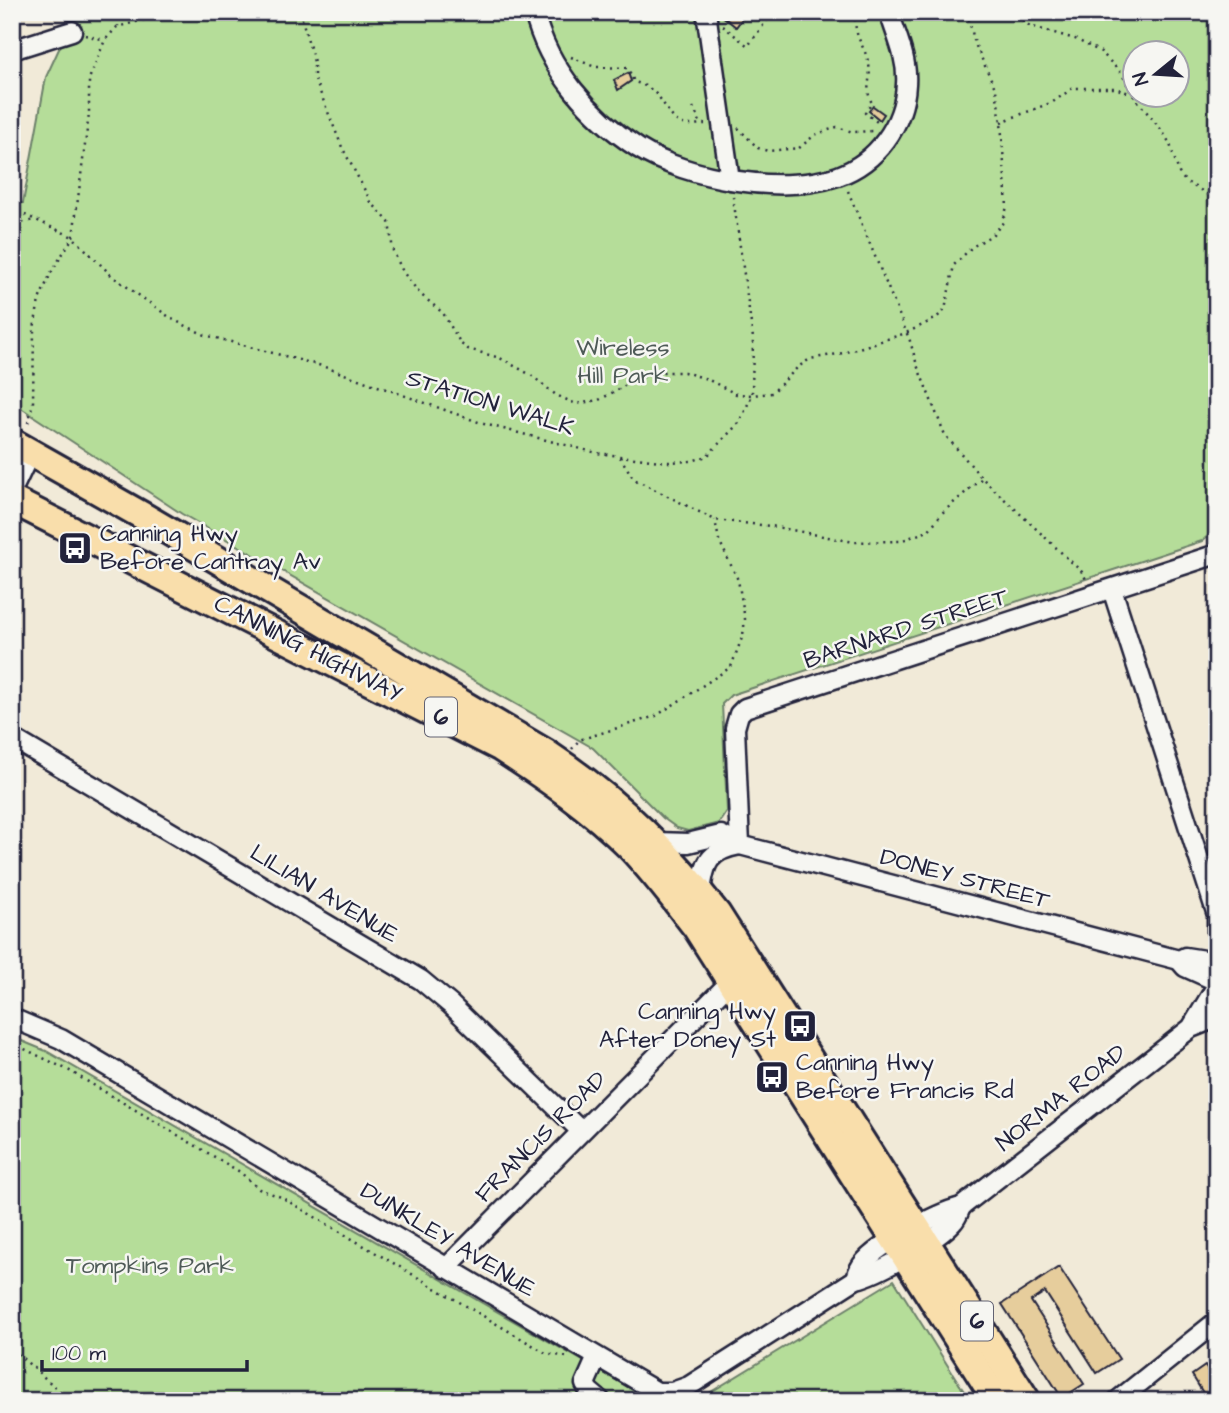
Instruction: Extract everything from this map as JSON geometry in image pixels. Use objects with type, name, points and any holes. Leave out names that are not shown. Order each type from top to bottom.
[{"type":"highway","name":"CANNING HIGHWAY","points":[[23,439],[143,516],[546,753],[601,793],[656,842],[701,893],[754,970],[911,1241],[997,1401]]},
{"type":"highway","name":"CANNING HIGHWAY","points":[[12,500],[501,748],[551,780],[596,816],[645,864],[696,927],[911,1241],[1027,1401]]},
{"type":"street","points":[[534,12],[545,43],[560,72],[606,124],[639,148],[675,167],[730,180],[787,183],[840,176],[875,153],[893,133],[902,110],[907,83],[904,59],[889,12]]},
{"type":"street","points":[[706,12],[730,180]]},
{"type":"street","points":[[12,50],[72,31]]},
{"type":"street","points":[[12,491],[23,439]]},
{"type":"street","name":"BARNARD STREET","points":[[740,845],[735,728],[739,714],[745,708],[1217,554]]},
{"type":"street","points":[[1112,589],[1217,915],[1217,933]]},
{"type":"street","name":"LILIAN AVENUE","points":[[12,738],[421,980],[452,1004],[581,1131]]},
{"type":"street","name":"DONEY STREET","points":[[656,842],[688,843],[721,835],[740,845],[1179,960],[1185,967],[1216,977]]},
{"type":"street","points":[[701,893],[705,866],[713,855],[724,848],[740,845]]},
{"type":"street","name":"NORMA ROAD","points":[[1191,1028],[1216,977]]},
{"type":"street","name":"FRANCIS ROAD","points":[[446,1268],[731,981]]},
{"type":"street","name":"NORMA ROAD","points":[[911,1241],[954,1222],[961,1207],[1191,1028],[1206,1022],[1217,1013]]},
{"type":"street","name":"DUNKLEY AVENUE","points":[[12,1018],[61,1039],[650,1390],[664,1392],[683,1389],[856,1279],[870,1276],[911,1241]]},
{"type":"street","points":[[1117,1401],[1217,1321]]},
{"type":"street","points":[[597,1357],[585,1380],[586,1387],[601,1401]]},
{"type":"path","points":[[116,12],[119,17],[117,27]]},
{"type":"path","points":[[23,439],[33,402],[34,329],[38,300],[73,237],[89,114],[89,79],[104,40],[117,27],[175,12]]},
{"type":"path","points":[[300,12],[314,62],[314,78],[342,147],[371,202],[389,222],[393,251],[420,294],[443,313],[461,344],[468,349],[500,358],[531,374],[556,395],[576,404],[599,400],[639,378],[659,372],[684,372],[707,379],[736,394],[772,393],[810,359],[844,353],[906,333],[935,319],[945,310],[954,265],[972,247],[992,235],[1002,224],[1007,207],[996,90],[975,44],[967,12]]},
{"type":"path","points":[[706,12],[748,46],[773,12]]},
{"type":"path","points":[[855,12],[855,31],[869,64],[866,91],[872,103],[865,113],[883,126]]},
{"type":"path","points":[[1011,12],[1030,26],[1075,39],[1101,52],[1120,72]]},
{"type":"path","points":[[72,31],[104,40]]},
{"type":"path","points":[[1001,122],[1053,103],[1073,88],[1120,90]]},
{"type":"path","points":[[693,107],[701,124]]},
{"type":"path","points":[[1143,108],[1170,144],[1174,162],[1185,181],[1217,200]]},
{"type":"path","name":"STATION WALK","points":[[13,209],[73,237],[112,276],[172,319],[205,335],[323,366],[484,424],[597,453],[692,461],[707,456],[740,422],[752,395],[753,338],[730,180]]},
{"type":"path","points":[[848,191],[945,435],[982,478],[1082,572],[1088,584]]},
{"type":"path","points":[[13,209],[13,221],[20,223],[35,220]]},
{"type":"path","points":[[619,456],[634,479],[715,520],[771,526],[854,542],[900,541],[928,531],[942,513],[982,478]]},
{"type":"path","points":[[572,749],[579,740],[656,716],[731,667],[743,635],[745,620],[738,579],[719,540],[715,520]]},
{"type":"path","points":[[12,1043],[68,1070],[240,1172],[259,1189],[281,1196],[546,1353],[567,1358],[588,1373]]},
{"type":"path","points":[[12,1349],[71,1401]]},
{"type":"green space","name":"Wireless Hill Park","points":[[76,12],[1217,12],[1217,528],[1202,541],[731,695],[722,704],[727,811],[719,823],[688,831],[677,828],[663,818],[593,748],[182,514],[12,402],[12,203],[23,203],[46,77]]},
{"type":"green space","name":"Tompkins Park","points":[[12,1037],[46,1051],[652,1401],[19,1401],[12,1396]]},
{"type":"green space","points":[[894,1280],[970,1401],[681,1401],[701,1398]]},
{"type":"building","points":[[724,12],[747,12],[736,27],[721,15]]},
{"type":"building","points":[[628,73],[631,81],[618,90],[614,80]]},
{"type":"building","points":[[873,106],[884,114],[880,120],[869,111]]},
{"type":"building","points":[[1059,1267],[1119,1359],[1097,1373],[1045,1292],[1031,1301],[1084,1384],[1062,1398],[1002,1304]]},
{"type":"building","points":[[1205,1366],[1217,1385],[1217,1401],[1208,1401],[1192,1375]]},
{"type":"place","name":"Canning Hwy Before Cantray Av","points":[[75,548]]},
{"type":"place","name":"Canning Hwy After Doney St","points":[[800,1026]]},
{"type":"place","name":"Canning Hwy Before Francis Rd","points":[[772,1077]]}]
